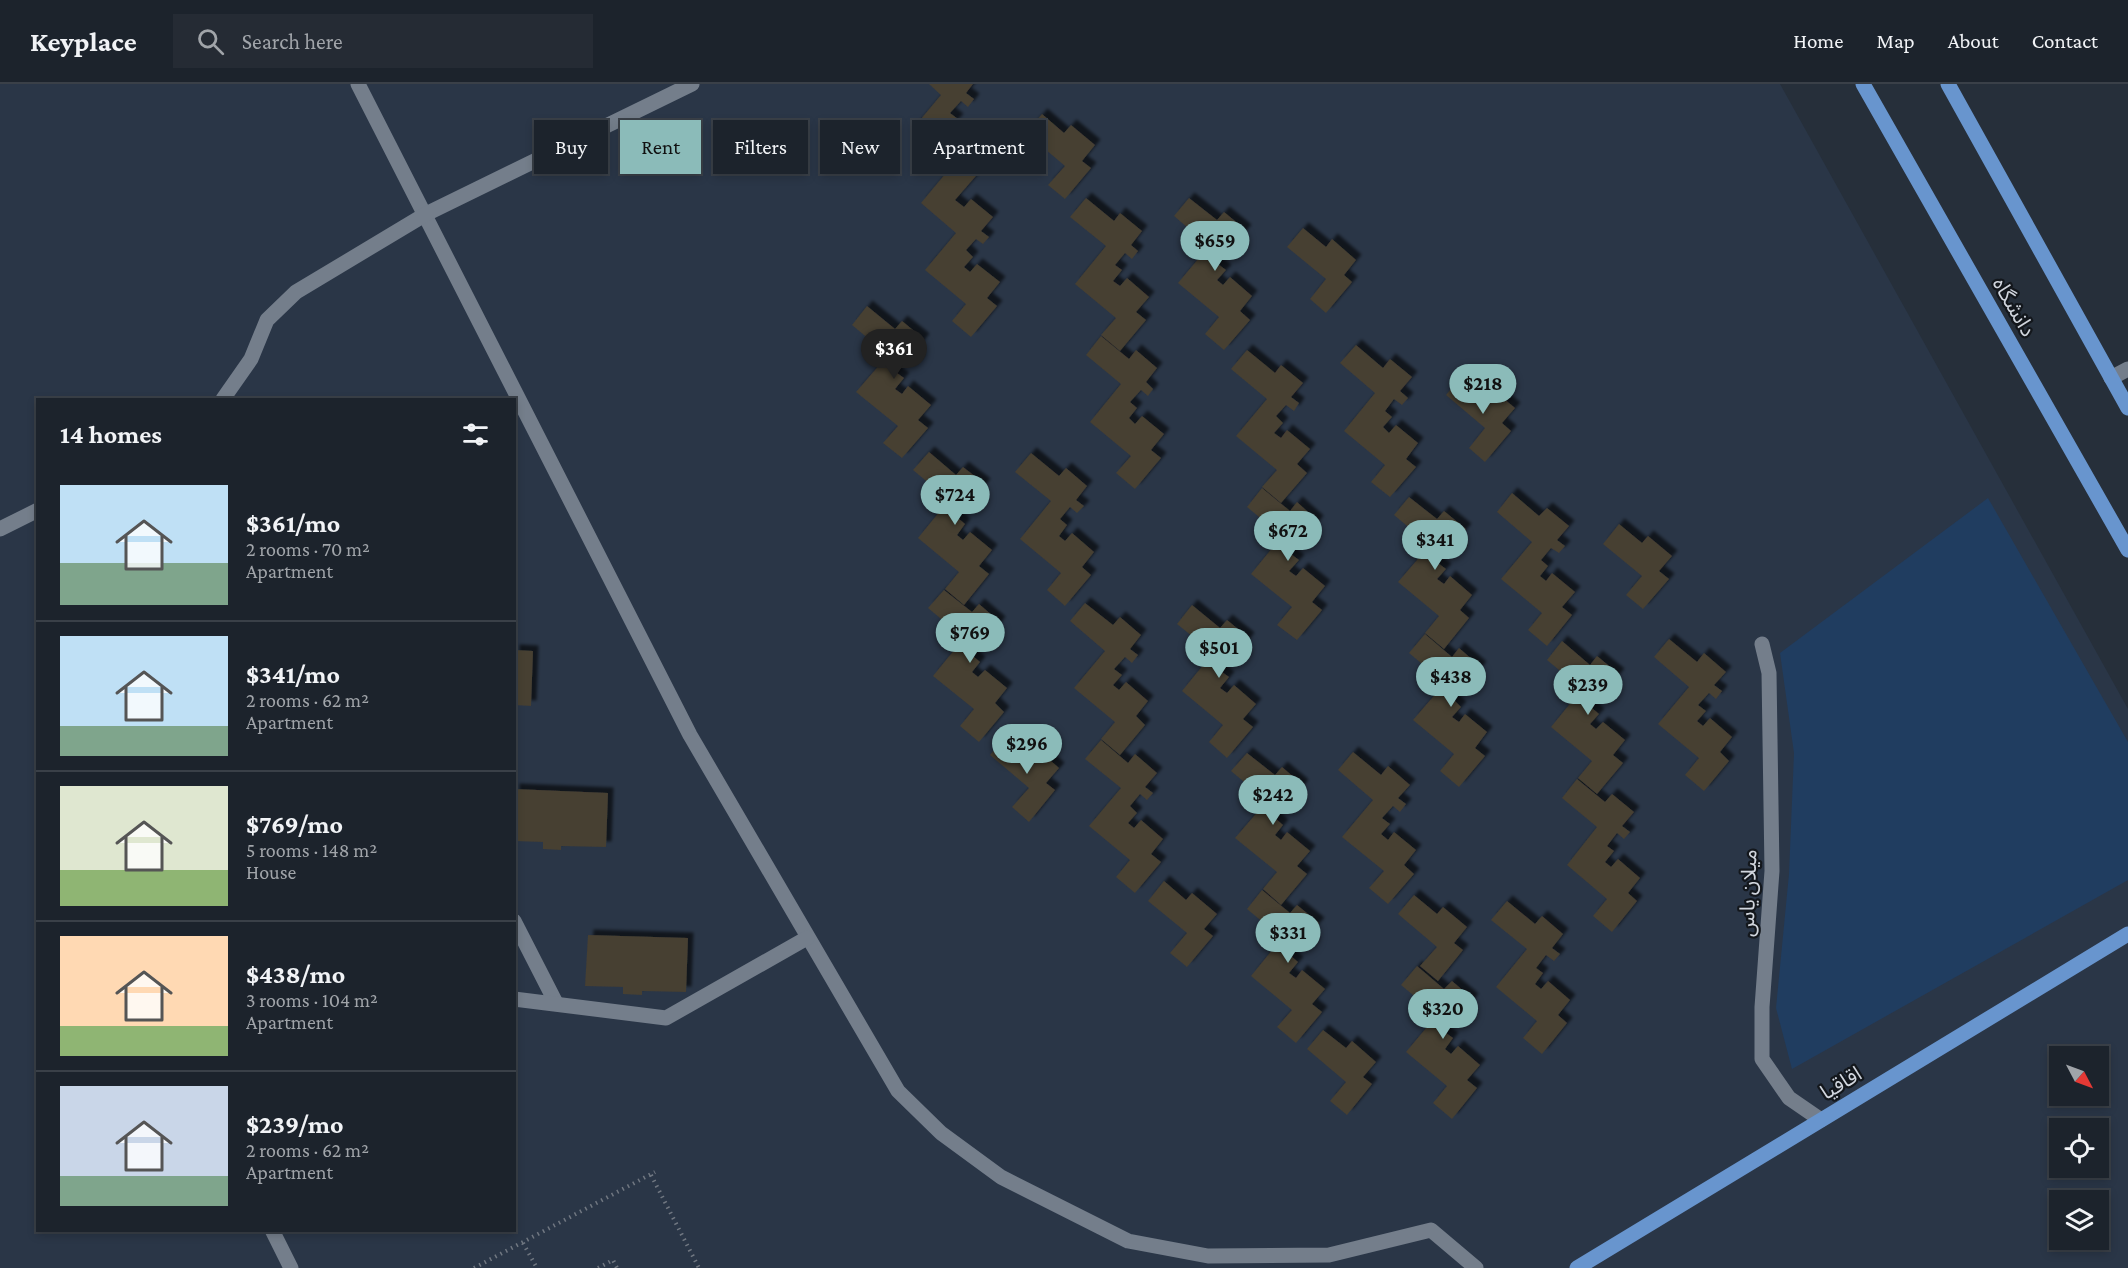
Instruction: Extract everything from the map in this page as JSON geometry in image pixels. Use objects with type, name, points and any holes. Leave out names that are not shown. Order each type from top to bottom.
[{"type":"main road","name":"دانشگاه","points":[[1863,84],[2128,550]]},
{"type":"main road","points":[[1948,84],[2128,408]]},
{"type":"main road","name":"اقاقیا","points":[[1576,1268],[2128,934]]},
{"type":"street","points":[[358,84],[690,735],[898,1091],[941,1133],[1001,1177],[1128,1241],[1208,1256],[1329,1255],[1431,1230],[1476,1268]]},
{"type":"street","points":[[225,398],[251,359],[267,320],[296,292],[426,214],[692,84]]},
{"type":"street","points":[[2111,378],[2128,369]]},
{"type":"street","points":[[0,529],[36,511]]},
{"type":"street","name":"میلان یاس","points":[[1762,644],[1769,673],[1772,871],[1762,1007],[1762,1059],[1789,1098],[1821,1120]]},
{"type":"street","points":[[516,925],[556,1003]]},
{"type":"street","points":[[516,999],[666,1018],[807,938]]},
{"type":"street","points":[[273,1232],[291,1268]]},
{"type":"path","points":[[474,1268],[653,1174],[699,1268]]},
{"type":"path","points":[[523,1243],[537,1268]]},
{"type":"path","points":[[598,1268],[613,1260],[617,1268]]},
{"type":"shaded area","points":[[0,84],[1780,84],[2128,709],[2128,1268],[0,1268]]},
{"type":"shaded area","points":[[1988,498],[2128,742],[2128,880],[1792,1069],[1776,1008],[1789,874],[1794,753],[1780,653]]},
{"type":"building","points":[[929,84],[973,84],[966,93],[974,99],[968,107],[961,101],[950,113],[957,120],[920,120],[941,95]]},
{"type":"building","points":[[1042,114],[1064,133],[1071,125],[1095,145],[1082,161],[1091,168],[1065,199],[1048,185],[1065,166],[1046,150],[1046,120],[1037,120]]},
{"type":"building","points":[[945,174],[978,174],[955,200],[964,207],[971,199],[993,217],[981,231],[989,237],[983,244],[976,239],[966,250],[973,257],[964,267],[970,272],[977,264],[1000,282],[987,298],[997,306],[971,337],[952,321],[966,304],[925,270],[956,233],[921,203]]},
{"type":"building","points":[[1086,198],[1114,221],[1120,213],[1142,231],[1131,245],[1138,251],[1132,259],[1125,253],[1115,265],[1122,270],[1113,281],[1120,286],[1127,278],[1149,297],[1136,312],[1146,320],[1120,351],[1101,335],[1116,318],[1075,284],[1106,246],[1070,217]]},
{"type":"building","points":[[1189,198],[1217,220],[1224,212],[1246,230],[1234,244],[1242,250],[1236,257],[1228,251],[1218,264],[1226,270],[1217,280],[1223,285],[1230,277],[1252,296],[1240,311],[1250,320],[1224,350],[1205,334],[1219,317],[1178,283],[1209,246],[1174,216]]},
{"type":"building","points":[[1303,228],[1326,247],[1332,239],[1356,260],[1344,275],[1352,282],[1326,313],[1310,299],[1326,279],[1287,247]]},
{"type":"building","points":[[867,306],[895,329],[902,321],[924,339],[913,353],[920,359],[914,366],[907,360],[897,373],[904,378],[895,389],[902,394],[908,386],[931,405],[918,420],[928,428],[902,458],[883,443],[898,426],[856,392],[888,355],[852,325]]},
{"type":"building","points":[[1101,336],[1129,359],[1136,350],[1157,368],[1146,382],[1153,389],[1148,396],[1141,390],[1130,402],[1137,408],[1129,418],[1135,424],[1142,416],[1164,434],[1151,450],[1161,458],[1135,489],[1116,473],[1131,456],[1090,422],[1121,384],[1086,355]]},
{"type":"building","points":[[1356,345],[1383,368],[1390,359],[1412,377],[1400,391],[1408,398],[1402,405],[1394,399],[1385,411],[1392,417],[1383,427],[1389,433],[1396,425],[1418,443],[1406,459],[1416,467],[1390,497],[1371,482],[1385,465],[1344,431],[1375,393],[1340,363]]},
{"type":"building","points":[[1247,350],[1275,373],[1281,365],[1303,383],[1291,397],[1299,403],[1294,411],[1286,405],[1276,416],[1283,423],[1274,433],[1281,438],[1287,430],[1310,449],[1297,464],[1307,473],[1281,503],[1262,487],[1277,470],[1236,436],[1267,399],[1231,369]]},
{"type":"building","points":[[1462,376],[1485,395],[1491,388],[1515,408],[1502,423],[1511,431],[1485,462],[1469,448],[1485,428],[1446,395]]},
{"type":"building","points":[[929,452],[956,475],[963,467],[985,484],[974,498],[982,505],[975,512],[968,506],[958,518],[965,524],[957,535],[963,540],[970,532],[992,550],[979,566],[989,574],[964,605],[945,589],[959,572],[918,538],[949,500],[913,470]]},
{"type":"building","points":[[1031,453],[1059,476],[1066,468],[1087,486],[1076,500],[1084,506],[1077,513],[1070,507],[1060,519],[1067,525],[1059,536],[1065,541],[1072,533],[1094,552],[1082,567],[1091,575],[1065,606],[1047,590],[1061,573],[1020,539],[1051,501],[1015,472]]},
{"type":"building","points":[[1262,488],[1290,511],[1297,502],[1318,521],[1307,535],[1315,541],[1308,548],[1302,542],[1291,554],[1299,560],[1289,571],[1296,576],[1303,568],[1325,586],[1312,602],[1322,610],[1297,640],[1277,625],[1292,607],[1251,574],[1282,536],[1247,507]]},
{"type":"building","points":[[1512,493],[1539,516],[1547,508],[1569,526],[1557,540],[1565,546],[1559,553],[1551,548],[1541,560],[1548,566],[1540,576],[1546,581],[1552,573],[1575,592],[1562,607],[1572,615],[1547,646],[1528,630],[1542,613],[1501,579],[1532,542],[1497,512]]},
{"type":"building","points":[[1409,497],[1437,519],[1444,511],[1466,529],[1454,543],[1462,550],[1456,557],[1449,551],[1438,563],[1446,569],[1437,579],[1444,584],[1450,576],[1472,595],[1460,610],[1469,618],[1444,649],[1425,633],[1439,616],[1398,582],[1430,545],[1394,515]]},
{"type":"building","points":[[1619,524],[1642,543],[1648,536],[1672,556],[1659,571],[1669,579],[1643,609],[1626,595],[1642,576],[1603,544]]},
{"type":"building","points":[[944,590],[972,612],[979,604],[1000,622],[989,636],[997,643],[991,650],[983,644],[973,656],[980,662],[972,672],[978,677],[985,670],[1007,688],[995,703],[1004,712],[979,742],[960,726],[974,709],[933,676],[964,638],[928,608]]},
{"type":"building","points":[[1085,603],[1113,625],[1120,617],[1141,635],[1130,649],[1138,655],[1132,663],[1125,657],[1114,669],[1122,675],[1113,685],[1119,690],[1126,682],[1148,701],[1136,716],[1145,725],[1120,755],[1101,739],[1115,722],[1074,688],[1105,651],[1070,621]]},
{"type":"building","points":[[1192,605],[1220,628],[1227,620],[1249,638],[1238,652],[1246,658],[1239,665],[1232,659],[1222,672],[1229,677],[1220,688],[1227,693],[1234,685],[1256,704],[1243,719],[1253,727],[1227,758],[1209,742],[1223,725],[1182,691],[1213,653],[1177,624]]},
{"type":"building","points":[[1425,634],[1452,657],[1459,648],[1481,667],[1469,681],[1477,687],[1471,694],[1464,688],[1454,700],[1461,707],[1452,717],[1459,722],[1465,714],[1487,732],[1475,748],[1485,756],[1459,787],[1440,771],[1454,754],[1413,720],[1445,683],[1409,653]]},
{"type":"building","points":[[1669,639],[1697,662],[1704,653],[1726,672],[1714,685],[1722,691],[1716,699],[1709,693],[1698,705],[1706,711],[1697,721],[1703,726],[1710,718],[1732,737],[1720,752],[1729,761],[1704,791],[1685,775],[1699,758],[1658,724],[1689,687],[1654,657]]},
{"type":"building","points":[[1562,641],[1590,665],[1597,656],[1619,674],[1607,688],[1615,694],[1609,701],[1602,695],[1592,708],[1599,714],[1590,724],[1596,729],[1603,722],[1625,740],[1613,755],[1623,763],[1597,794],[1578,778],[1592,761],[1551,727],[1582,689],[1547,660]]},
{"type":"building","points":[[516,650],[533,651],[531,706],[516,705]]},
{"type":"building","points":[[1006,736],[1029,755],[1035,747],[1059,768],[1046,783],[1055,790],[1029,822],[1012,807],[1029,788],[990,755]]},
{"type":"building","points":[[1101,740],[1128,763],[1135,754],[1157,773],[1145,787],[1153,793],[1147,800],[1140,794],[1130,806],[1137,813],[1128,823],[1134,828],[1141,820],[1163,839],[1151,854],[1161,862],[1135,893],[1116,877],[1130,860],[1089,826],[1121,788],[1085,759]]},
{"type":"building","points":[[1353,752],[1381,775],[1388,766],[1410,785],[1398,798],[1406,804],[1400,812],[1393,806],[1382,818],[1390,824],[1381,834],[1388,840],[1394,832],[1416,850],[1404,865],[1414,874],[1388,904],[1369,888],[1384,871],[1342,837],[1373,800],[1338,770]]},
{"type":"building","points":[[1247,753],[1275,775],[1282,767],[1303,785],[1292,799],[1300,805],[1293,813],[1286,807],[1276,819],[1283,825],[1275,835],[1281,840],[1287,832],[1310,851],[1297,866],[1307,874],[1281,905],[1263,889],[1277,872],[1235,838],[1267,801],[1231,771]]},
{"type":"building","points":[[1577,779],[1605,802],[1612,794],[1634,812],[1622,826],[1630,832],[1624,839],[1617,833],[1607,846],[1614,851],[1605,862],[1611,867],[1618,859],[1640,878],[1628,893],[1637,901],[1612,932],[1593,916],[1607,899],[1567,865],[1597,827],[1562,798]]},
{"type":"building","points":[[516,789],[608,793],[606,847],[561,846],[561,850],[543,849],[543,842],[516,841]]},
{"type":"building","points":[[1164,881],[1186,900],[1192,893],[1217,914],[1204,929],[1213,936],[1187,967],[1170,953],[1187,933],[1148,901]]},
{"type":"building","points":[[1262,890],[1290,913],[1297,905],[1319,923],[1307,936],[1314,943],[1309,950],[1302,944],[1291,956],[1298,962],[1289,973],[1296,978],[1302,970],[1325,989],[1312,1004],[1322,1012],[1296,1043],[1277,1027],[1292,1010],[1251,976],[1282,938],[1247,909]]},
{"type":"building","points":[[1414,895],[1437,914],[1443,907],[1467,927],[1454,943],[1463,950],[1438,981],[1420,966],[1437,947],[1398,914]]},
{"type":"building","points":[[1507,901],[1535,924],[1542,916],[1563,934],[1552,948],[1560,954],[1554,961],[1546,955],[1536,968],[1543,973],[1535,984],[1541,989],[1548,981],[1570,1000],[1558,1015],[1567,1023],[1542,1054],[1523,1038],[1537,1021],[1496,987],[1527,949],[1491,920]]},
{"type":"building","points":[[588,935],[688,938],[686,992],[642,991],[642,995],[623,994],[623,987],[585,986]]},
{"type":"building","points":[[1417,966],[1444,989],[1452,981],[1473,999],[1462,1013],[1470,1019],[1463,1026],[1456,1020],[1446,1033],[1453,1038],[1445,1049],[1451,1054],[1458,1046],[1480,1065],[1467,1080],[1477,1088],[1452,1119],[1433,1103],[1447,1086],[1406,1052],[1437,1015],[1401,985]]},
{"type":"building","points":[[1323,1030],[1346,1048],[1352,1041],[1376,1062],[1363,1077],[1372,1084],[1347,1115],[1330,1101],[1346,1082],[1307,1049]]}]
